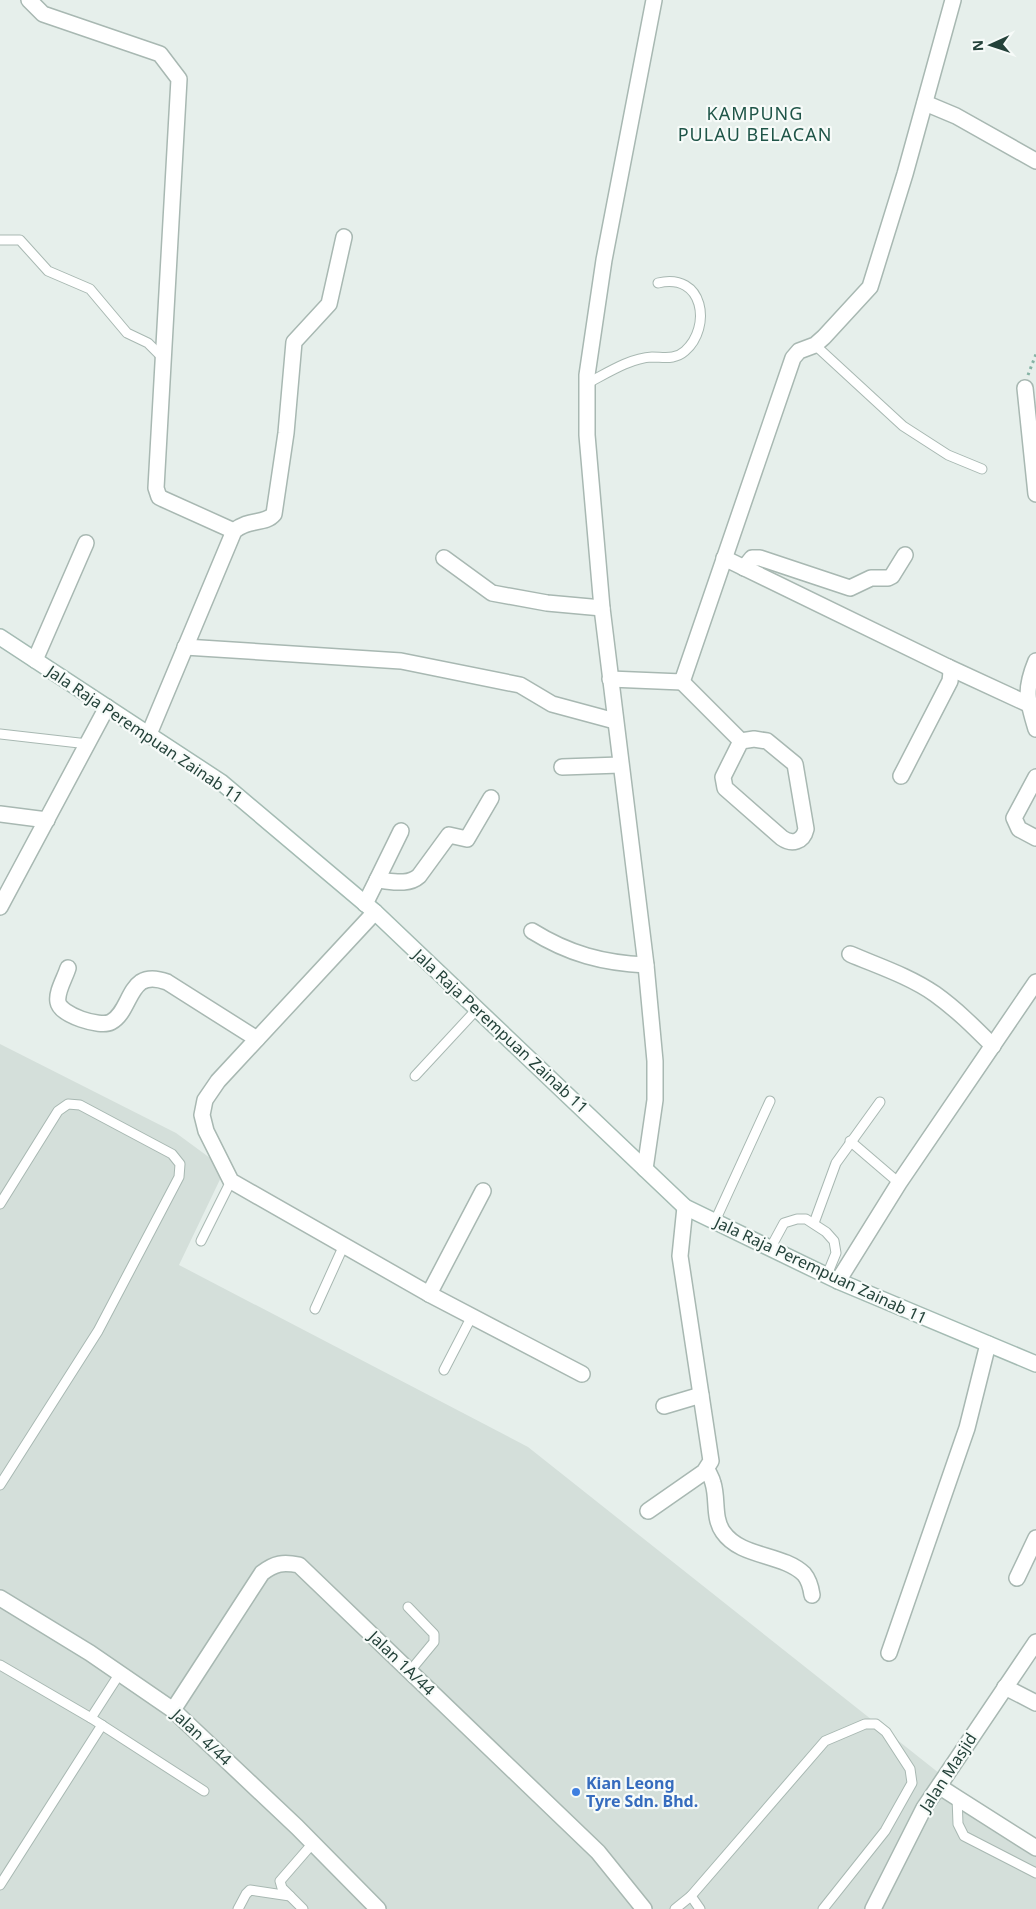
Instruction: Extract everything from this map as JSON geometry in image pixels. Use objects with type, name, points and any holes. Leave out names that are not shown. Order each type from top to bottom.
[{"type":"street","points":[[29,0],[43,14],[160,54],[179,79],[157,493],[163,499],[234,531]]},
{"type":"street","points":[[645,1168],[655,1100],[655,1061],[646,965],[602,608],[587,435],[588,383],[604,260],[654,0]]},
{"type":"street","points":[[682,682],[792,358],[798,351],[815,345],[870,287],[925,103],[953,0]]},
{"type":"street","points":[[925,103],[956,116],[1036,161]]},
{"type":"street","points":[[149,734],[234,531],[243,524],[266,520],[274,514],[286,434],[294,342],[329,304],[344,238]]},
{"type":"street","points":[[1025,388],[1036,494]]},
{"type":"street","points":[[35,660],[86,543]]},
{"type":"street","points":[[838,613],[850,588],[871,578],[888,578],[892,576],[905,555]]},
{"type":"street","points":[[444,558],[492,593],[547,603],[602,608]]},
{"type":"street","points":[[724,558],[948,668],[1028,704]]},
{"type":"street","points":[[744,568],[752,558],[760,558],[850,588]]},
{"type":"street","name":"Jala Raja Perempuan Zainab 11","points":[[0,637],[221,782],[370,908],[478,1008],[685,1207],[833,1278],[1036,1364]]},
{"type":"street","points":[[185,647],[401,662],[520,685],[552,704],[615,721]]},
{"type":"street","points":[[1036,661],[1028,680],[1026,694],[1036,729]]},
{"type":"street","points":[[901,776],[950,681],[951,672],[948,668]]},
{"type":"street","points":[[610,679],[682,682],[740,741],[763,740],[795,764],[806,829],[803,838],[797,842],[782,838],[725,788],[723,777],[740,741]]},
{"type":"street","points":[[0,908],[107,707]]},
{"type":"street","points":[[562,767],[620,765]]},
{"type":"street","points":[[1036,778],[1014,818],[1019,829],[1036,838]]},
{"type":"street","points":[[377,880],[404,882],[416,879],[449,835],[467,839],[491,798]]},
{"type":"street","points":[[0,814],[47,820]]},
{"type":"street","points":[[401,832],[377,880],[370,908],[209,1093],[202,1107],[206,1131],[231,1181],[429,1294],[582,1374]]},
{"type":"street","points":[[532,932],[560,947],[604,962],[646,965]]},
{"type":"street","points":[[850,954],[898,974],[933,993],[956,1010],[993,1046]]},
{"type":"street","points":[[68,968],[57,998],[58,1004],[64,1011],[92,1023],[102,1025],[116,1018],[140,983],[154,978],[167,982],[257,1039]]},
{"type":"street","points":[[833,1278],[1036,982]]},
{"type":"street","points":[[429,1294],[483,1190]]},
{"type":"street","points":[[648,1510],[707,1469],[711,1456],[680,1256],[685,1207]]},
{"type":"street","points":[[889,1653],[967,1428],[988,1344]]},
{"type":"street","points":[[664,1406],[701,1394]]},
{"type":"street","points":[[707,1469],[713,1483],[718,1521],[722,1531],[729,1540],[756,1554],[790,1566],[804,1574],[810,1584],[812,1595]]},
{"type":"street","points":[[1017,1578],[1036,1538]]},
{"type":"street","name":"Jalan 1A/44","points":[[173,1710],[262,1573],[273,1564],[284,1562],[299,1565],[598,1852],[644,1909]]},
{"type":"street","name":"Jalan 4/44","points":[[0,1598],[120,1673],[173,1710],[313,1843],[378,1909]]},
{"type":"street","name":"Jalan Masjid","points":[[873,1909],[924,1808],[940,1787],[1036,1642]]},
{"type":"street","points":[[1005,1687],[1036,1703]]},
{"type":"street","points":[[940,1787],[1036,1848]]},
{"type":"lane","points":[[0,240],[20,240],[48,271],[90,289],[127,333],[148,343],[164,359]]},
{"type":"lane","points":[[588,383],[639,359],[664,359],[676,356],[692,344],[699,327],[700,308],[694,290],[681,282],[668,281],[658,283]]},
{"type":"lane","points":[[815,345],[903,426],[948,455],[982,469]]},
{"type":"lane","points":[[0,734],[88,744]]},
{"type":"lane","points":[[415,1076],[478,1008]]},
{"type":"lane","points":[[715,1222],[770,1101]]},
{"type":"lane","points":[[814,1223],[836,1163],[850,1141],[880,1102]]},
{"type":"lane","points":[[0,1204],[58,1111],[68,1104],[80,1105],[164,1150],[177,1158],[180,1164],[179,1177],[98,1331],[3,1474],[0,1485]]},
{"type":"lane","points":[[850,1141],[899,1183]]},
{"type":"lane","points":[[201,1241],[231,1181]]},
{"type":"lane","points":[[771,1247],[784,1223],[797,1219],[814,1223],[834,1241],[836,1253],[833,1278]]},
{"type":"lane","points":[[315,1309],[344,1245]]},
{"type":"lane","points":[[444,1370],[472,1316]]},
{"type":"lane","points":[[408,1607],[434,1634],[434,1642],[410,1671]]},
{"type":"lane","points":[[0,1665],[91,1718],[204,1791]]},
{"type":"lane","points":[[91,1718],[120,1673]]},
{"type":"lane","points":[[675,1909],[691,1896],[825,1741],[865,1724],[876,1724],[885,1731],[910,1769],[912,1783],[885,1831],[823,1909]]},
{"type":"lane","points":[[0,1884],[102,1725]]},
{"type":"lane","points":[[957,1797],[958,1824],[964,1836],[1036,1873]]},
{"type":"lane","points":[[303,1909],[282,1888],[280,1881],[313,1843]]},
{"type":"lane","points":[[238,1909],[250,1890],[290,1896]]},
{"type":"lane","points":[[691,1896],[700,1909]]},
{"type":"path","points":[[1025,388],[1036,354]]},
{"type":"shaded area","points":[[0,1044],[176,1133],[225,1169],[179,1265],[528,1447],[1036,1850],[1036,1909],[0,1909]]},
{"type":"place","name":"Kian Leong Tyre Sdn. Bhd.","points":[[576,1792]]},
{"type":"district","name":"KAMPUNG PULAU BELACAN","points":[[755,124]]}]
